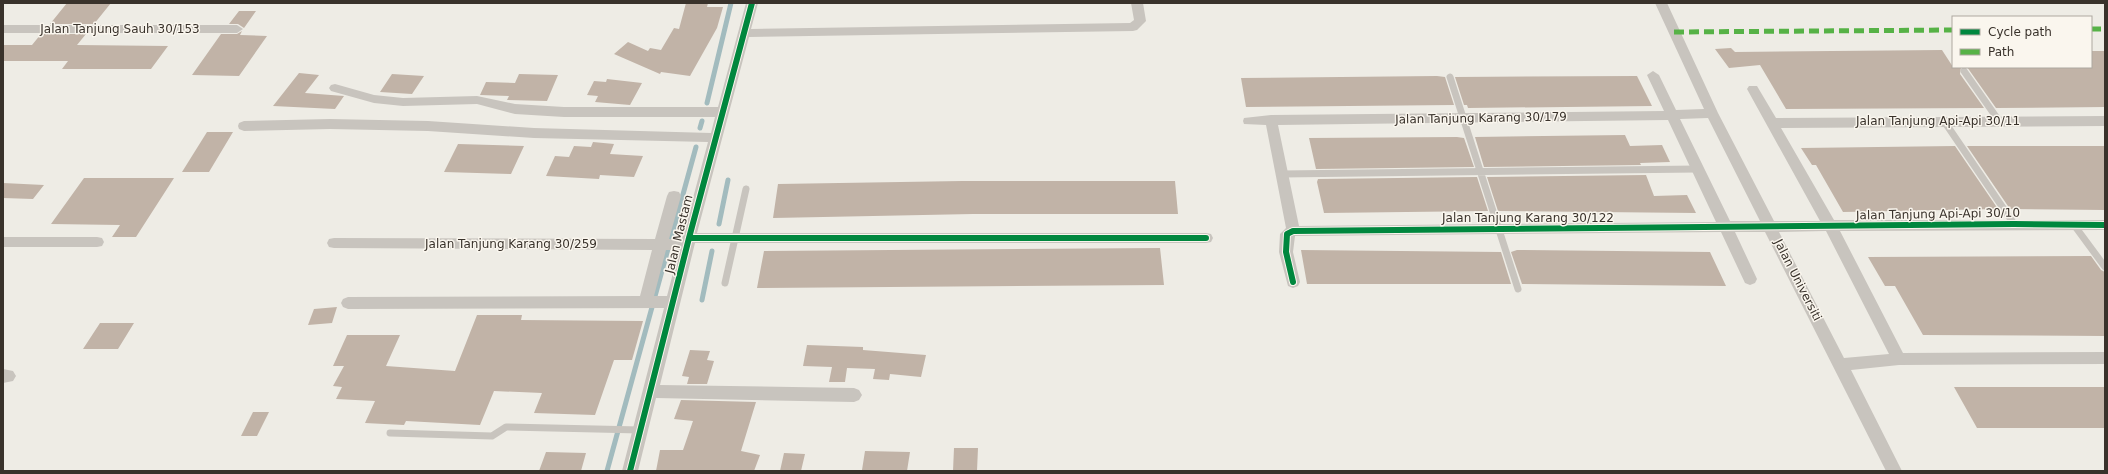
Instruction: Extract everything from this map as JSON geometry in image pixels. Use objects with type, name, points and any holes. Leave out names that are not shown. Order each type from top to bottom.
[{"type":"street","name":"Jalan Mastam","points":[[630,471],[634,430],[650,391],[670,302],[688,241],[752,3]]},
{"type":"street","points":[[745,33],[1133,27],[1140,21],[1137,3]]},
{"type":"street","name":"Jalan Universiti","points":[[1661,3],[1712,113],[1771,226],[1894,471]]},
{"type":"street","name":"Jalan Tanjung Sauh 30/153","points":[[3,29],[237,29]]},
{"type":"street","points":[[1653,75],[1750,280]]},
{"type":"street","points":[[335,88],[374,99],[403,102],[477,100],[515,108],[564,112],[722,112]]},
{"type":"street","points":[[1753,89],[1831,227],[1899,359]]},
{"type":"street","name":"Jalan Tanjung Karang 30/179","points":[[1249,121],[1672,115],[1712,113]]},
{"type":"street","points":[[1270,120],[1282,174],[1290,232],[1286,252],[1293,282]]},
{"type":"street","name":"Jalan Tanjung Api-Api 30/11","points":[[1772,122],[2105,121]]},
{"type":"street","points":[[244,126],[330,124],[413,126],[534,134],[716,138]]},
{"type":"street","points":[[644,299],[674,196]]},
{"type":"street","name":"Jalan Tanjung Api-Api 30/10","points":[[1771,226],[1831,227],[2014,224],[2105,225]]},
{"type":"street","name":"Jalan Tanjung Karang 30/122","points":[[1290,232],[1771,226]]},
{"type":"street","name":"Jalan Tanjung Karang 30/259","points":[[334,243],[661,244],[735,238],[1206,238]]},
{"type":"street","points":[[3,242],[97,242]]},
{"type":"street","points":[[348,303],[644,299],[670,302]]},
{"type":"street","points":[[1841,366],[1899,359],[2105,358]]},
{"type":"street","points":[[650,391],[854,395]]},
{"type":"lane","points":[[1964,71],[1999,121]]},
{"type":"lane","points":[[1450,77],[1518,289]]},
{"type":"lane","points":[[1944,121],[2014,224]]},
{"type":"lane","points":[[1282,174],[1480,173],[1697,169]]},
{"type":"lane","points":[[726,283],[746,189]]},
{"type":"lane","points":[[2074,225],[2105,267]]},
{"type":"lane","points":[[390,433],[492,436],[506,427],[634,430]]},
{"type":"building","points":[[67,3],[111,3],[94,24],[50,24]]},
{"type":"building","points":[[686,3],[708,3],[707,7],[723,7],[717,28],[690,76],[661,72],[660,74],[614,54],[628,42],[648,51],[650,48],[661,50],[674,28],[679,29]]},
{"type":"building","points":[[239,11],[256,11],[244,28],[238,24],[229,24]]},
{"type":"building","points":[[242,31],[240,35],[267,36],[239,76],[192,75],[221,34],[237,34]]},
{"type":"building","points":[[41,34],[86,34],[77,45],[168,46],[151,69],[62,69],[68,61],[3,61],[3,45],[32,45]]},
{"type":"building","points":[[1731,48],[1735,52],[1942,50],[1952,65],[1952,68],[1961,68],[1960,74],[1984,108],[1786,109],[1760,65],[1729,68],[1715,49]]},
{"type":"building","points":[[2092,51],[2105,51],[2105,107],[1996,108],[1968,68],[2092,68]]},
{"type":"building","points":[[299,73],[319,75],[305,93],[344,96],[335,109],[273,106]]},
{"type":"building","points":[[392,74],[424,76],[412,94],[380,92]]},
{"type":"building","points":[[519,74],[558,75],[547,101],[507,100],[509,96],[480,95],[486,82],[515,83]]},
{"type":"building","points":[[1637,76],[1652,106],[1468,108],[1467,105],[1464,105],[1455,77]]},
{"type":"building","points":[[1445,77],[1454,105],[1246,107],[1241,78]]},
{"type":"building","points":[[607,79],[642,83],[630,105],[595,102],[598,96],[587,95],[594,81],[606,82]]},
{"type":"building","points":[[207,132],[233,132],[209,172],[182,172]]},
{"type":"building","points":[[1625,135],[1630,146],[1662,145],[1670,162],[1640,163],[1641,165],[1484,167],[1475,137]]},
{"type":"building","points":[[1309,138],[1464,138],[1474,167],[1316,169]]},
{"type":"building","points":[[593,142],[614,144],[610,154],[643,156],[634,177],[600,175],[599,179],[546,176],[555,156],[569,157],[574,146],[591,147]]},
{"type":"building","points":[[458,144],[524,146],[511,174],[444,172]]},
{"type":"building","points":[[1955,146],[1998,209],[1843,212],[1816,165],[1812,165],[1801,148]]},
{"type":"building","points":[[1967,146],[2105,146],[2105,210],[2010,209]]},
{"type":"building","points":[[1646,175],[1654,196],[1687,195],[1696,213],[1498,211],[1487,177]]},
{"type":"building","points":[[1477,177],[1488,211],[1324,213],[1317,182],[1318,179]]},
{"type":"building","points":[[84,178],[174,178],[136,237],[112,237],[120,225],[51,224]]},
{"type":"building","points":[[962,181],[1175,181],[1178,214],[973,214],[773,218],[778,184]]},
{"type":"building","points":[[3,183],[44,185],[33,199],[3,198]]},
{"type":"building","points":[[1160,248],[1164,285],[757,288],[764,251]]},
{"type":"building","points":[[1301,250],[1501,252],[1511,284],[1307,284]]},
{"type":"building","points":[[1517,250],[1710,252],[1726,286],[1522,284],[1511,252]]},
{"type":"building","points":[[2091,256],[2101,270],[2105,272],[2105,336],[1923,335],[1895,286],[1885,286],[1868,257]]},
{"type":"building","points":[[337,307],[332,323],[308,325],[314,309]]},
{"type":"building","points":[[477,315],[522,315],[521,320],[643,321],[632,360],[614,360],[595,415],[534,413],[542,393],[494,391],[480,425],[406,421],[404,425],[365,423],[375,401],[336,399],[342,387],[333,386],[344,366],[333,366],[347,335],[400,335],[386,366],[455,371]]},
{"type":"building","points":[[100,323],[134,323],[118,349],[83,349]]},
{"type":"building","points":[[807,345],[863,347],[863,350],[926,355],[921,377],[890,374],[889,380],[873,379],[875,369],[847,368],[845,382],[829,382],[832,367],[803,366]]},
{"type":"building","points":[[690,350],[710,351],[707,360],[714,361],[707,384],[687,384],[689,377],[682,376]]},
{"type":"building","points":[[1954,387],[2105,387],[2105,428],[1977,428]]},
{"type":"building","points":[[681,400],[756,402],[741,451],[760,455],[754,471],[656,471],[660,450],[683,450],[693,421],[674,419]]},
{"type":"building","points":[[253,412],[269,412],[257,436],[241,436]]},
{"type":"building","points":[[954,448],[978,448],[977,471],[953,471]]},
{"type":"building","points":[[865,451],[910,452],[907,471],[862,470]]},
{"type":"building","points":[[546,452],[586,453],[581,471],[539,471]]},
{"type":"building","points":[[784,453],[805,454],[801,471],[780,471]]},
{"type":"waterway","points":[[707,103],[731,3]]},
{"type":"waterway","points":[[700,128],[702,121]]},
{"type":"waterway","points":[[607,471],[696,147]]},
{"type":"waterway","points":[[719,224],[728,180]]},
{"type":"waterway","points":[[702,300],[712,251]]},
{"type":"marked path","points":[[2092,29],[2105,29]]},
{"type":"marked path","points":[[1674,32],[1952,30]]},
{"type":"cycle path","points":[[630,471],[689,238],[752,3]]},
{"type":"cycle path","points":[[1293,282],[1286,252],[1287,234],[1293,231],[2014,224],[2105,225]]},
{"type":"cycle path","points":[[689,238],[1206,238]]}]
